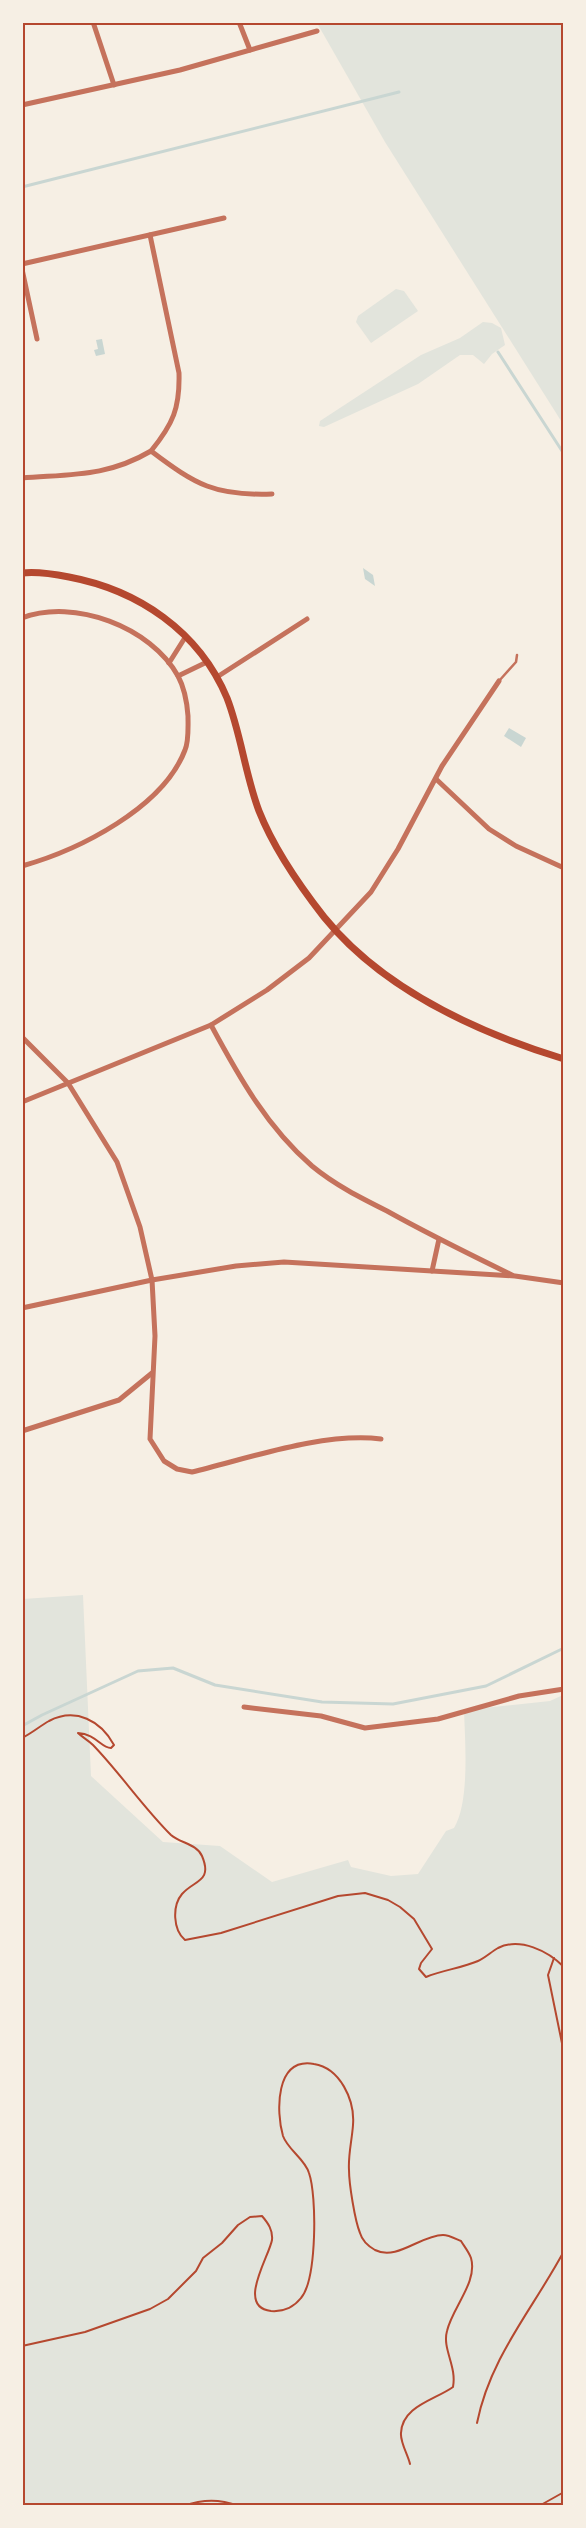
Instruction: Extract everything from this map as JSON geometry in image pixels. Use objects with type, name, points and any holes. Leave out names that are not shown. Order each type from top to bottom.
[{"type":"main road","points":[[22,573],[54,574],[83,580],[121,592],[166,618],[186,636],[217,677],[230,708],[250,783],[269,834],[304,888],[336,930],[376,967],[434,1005],[481,1030],[564,1059]]},
{"type":"street","points":[[92,22],[114,85]]},
{"type":"street","points":[[239,22],[250,50]]},
{"type":"street","points":[[22,105],[180,70],[317,31]]},
{"type":"street","points":[[22,264],[224,218]]},
{"type":"street","points":[[22,478],[96,472],[116,468],[151,451],[165,434],[175,415],[179,395],[179,373],[150,235]]},
{"type":"street","points":[[22,269],[37,339]]},
{"type":"street","points":[[151,451],[192,481],[212,489],[230,493],[272,494]]},
{"type":"street","points":[[22,618],[50,611],[74,612],[99,617],[127,629],[156,649],[169,662],[178,676],[186,695],[188,721],[186,748],[172,776],[144,803],[87,841],[52,858],[22,866]]},
{"type":"street","points":[[217,677],[307,619]]},
{"type":"street","points":[[169,662],[186,636]]},
{"type":"street","points":[[178,676],[207,662]]},
{"type":"street","points":[[22,1102],[211,1025],[291,973],[336,930],[371,892],[398,849],[436,779],[499,681]]},
{"type":"street","points":[[436,779],[489,828],[516,846],[564,868]]},
{"type":"street","points":[[211,1025],[240,1078],[261,1110],[283,1137],[312,1166],[339,1186],[438,1239],[515,1276]]},
{"type":"street","points":[[22,1037],[68,1083],[117,1162],[140,1227],[152,1280],[155,1336],[150,1439],[164,1461],[177,1469],[192,1472],[314,1443],[357,1436],[382,1439]]},
{"type":"street","points":[[432,1272],[438,1239]]},
{"type":"street","points":[[22,1308],[152,1280],[236,1266],[284,1262],[515,1276],[564,1283]]},
{"type":"street","points":[[22,1431],[119,1400],[152,1372]]},
{"type":"street","points":[[244,1707],[322,1716],[365,1728],[438,1719],[519,1696],[564,1689]]},
{"type":"lane","points":[[499,681],[516,662],[517,655]]},
{"type":"path","points":[[22,1738],[48,1722],[64,1715],[93,1720],[107,1733],[114,1745],[112,1748],[105,1747],[90,1735],[78,1733],[93,1745],[145,1808],[173,1837],[191,1846],[203,1856],[204,1877],[181,1894],[175,1914],[176,1926],[185,1940],[221,1933],[338,1896],[365,1893],[388,1900],[414,1919],[432,1949],[421,1963],[419,1969],[426,1977],[478,1961],[500,1947],[517,1944],[529,1946],[554,1958],[564,1968]]},
{"type":"path","points":[[554,1958],[548,1975],[564,2053]]},
{"type":"path","points":[[22,2346],[85,2332],[150,2309],[168,2299],[196,2271],[203,2258],[222,2243],[238,2224],[250,2217],[262,2216],[270,2227],[272,2239],[254,2291],[258,2302],[266,2310],[277,2312],[287,2310],[302,2297],[312,2267],[314,2195],[309,2170],[284,2137],[278,2099],[282,2083],[288,2073],[303,2064],[314,2064],[331,2068],[342,2083],[351,2102],[353,2123],[348,2170],[360,2233],[366,2244],[376,2251],[390,2252],[444,2235],[461,2241],[471,2258],[470,2277],[446,2331],[446,2343],[455,2376],[453,2388],[441,2396],[422,2402],[407,2417],[401,2433],[410,2464]]},
{"type":"path","points":[[477,2423],[482,2396],[500,2356],[548,2281],[564,2251]]},
{"type":"path","points":[[539,2506],[564,2492]]},
{"type":"path","points":[[184,2506],[204,2499],[226,2501],[239,2506]]},
{"type":"shaded area","points":[[317,23],[563,23],[563,424],[385,142]]},
{"type":"shaded area","points":[[396,289],[404,291],[418,311],[371,343],[356,322],[358,316]]},
{"type":"shaded area","points":[[483,322],[492,323],[501,328],[505,345],[492,354],[484,364],[473,355],[460,355],[418,384],[324,427],[319,426],[320,421],[421,355],[460,338]]},
{"type":"shaded area","points":[[102,339],[105,354],[96,356],[94,350],[98,349],[96,340]]},
{"type":"shaded area","points":[[363,568],[373,575],[375,586],[365,579]]},
{"type":"shaded area","points":[[509,728],[526,738],[521,747],[504,736]]},
{"type":"shaded area","points":[[83,1595],[91,1776],[163,1842],[220,1846],[272,1882],[348,1860],[351,1867],[391,1876],[418,1874],[446,1831],[454,1828],[459,1817],[465,1771],[464,1710],[550,1701],[563,1695],[563,2505],[23,2506],[23,1599]]},
{"type":"waterway","points":[[22,187],[399,92]]},
{"type":"waterway","points":[[498,352],[564,454]]},
{"type":"waterway","points":[[22,1726],[138,1671],[173,1668],[215,1685],[322,1702],[393,1704],[486,1686],[564,1648]]}]
